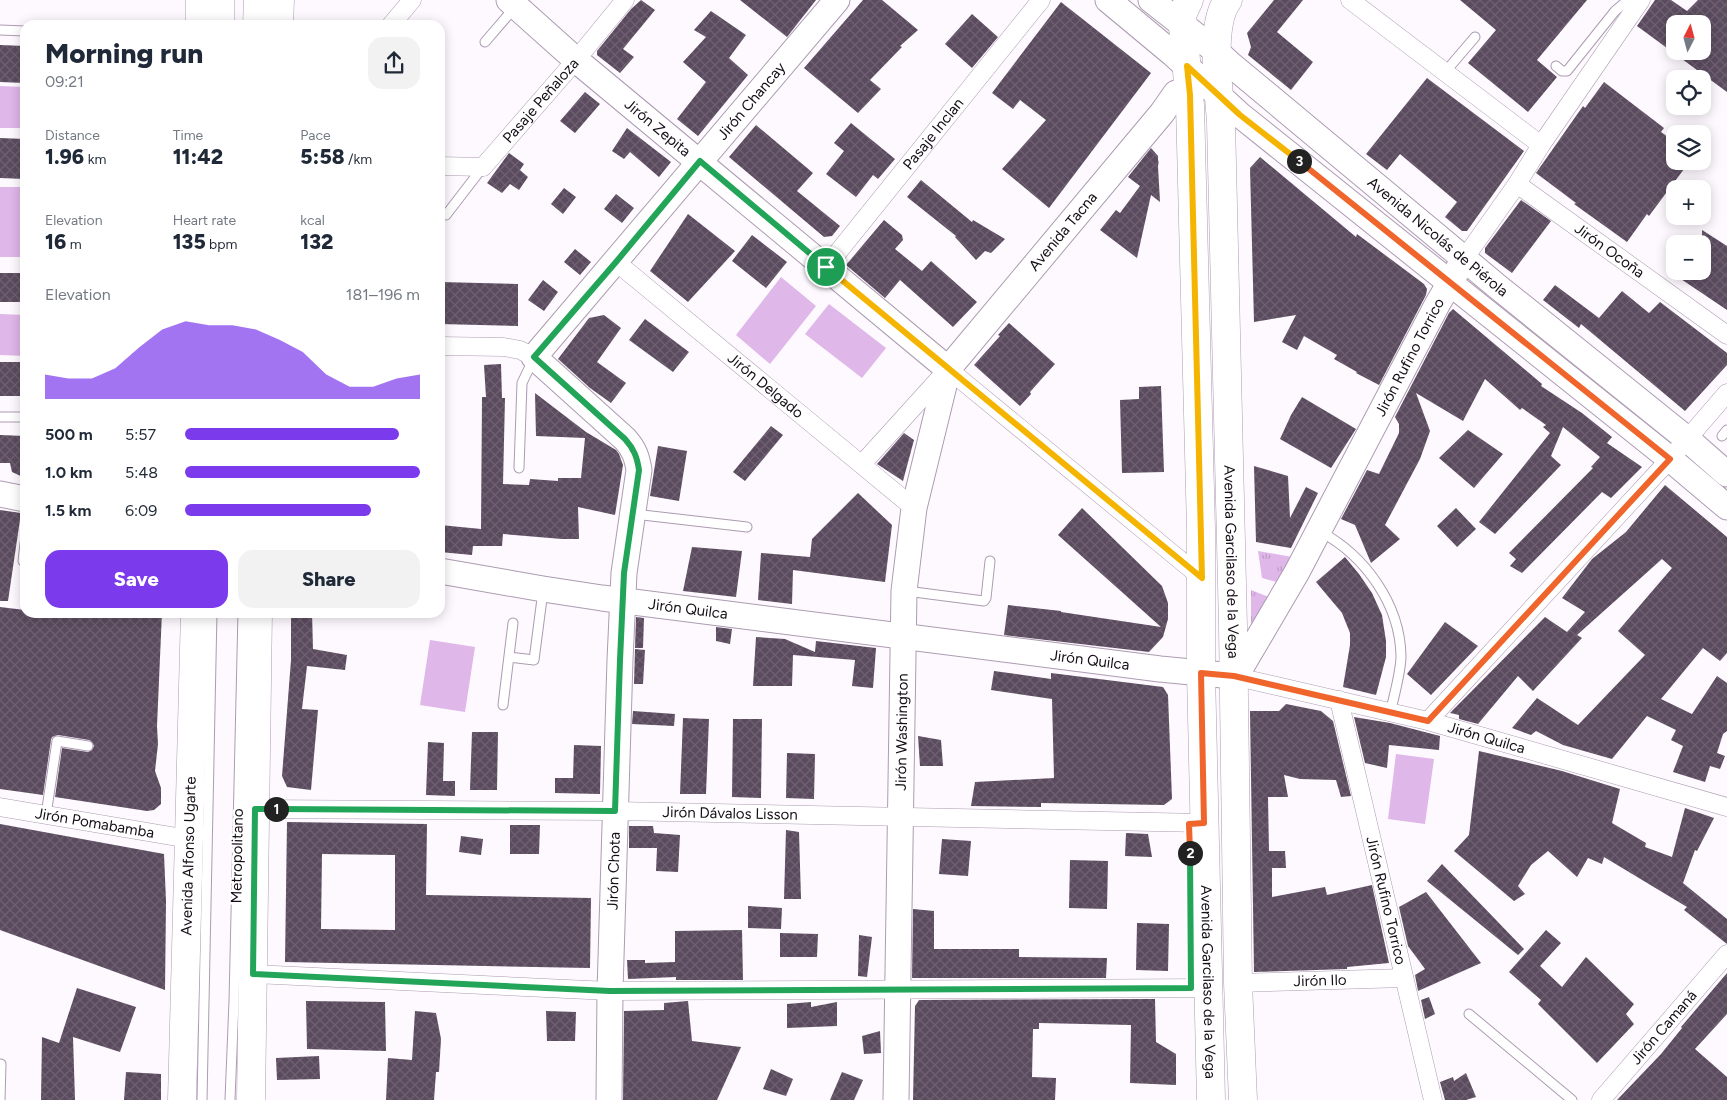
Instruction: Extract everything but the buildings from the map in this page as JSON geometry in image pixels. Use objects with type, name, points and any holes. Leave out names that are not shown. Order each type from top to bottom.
[{"type":"main road","points":[[200,0],[200,20]]},
{"type":"main road","points":[[220,0],[220,20]]},
{"type":"main road","points":[[257,20],[258,0]]},
{"type":"main road","points":[[279,20],[280,0]]},
{"type":"main road","points":[[1217,52],[1219,19],[1221,11],[1228,0]]},
{"type":"main road","name":"Avenida Garcilaso de la Vega","points":[[1173,8],[1180,60],[1190,95],[1196,824],[1200,988],[1211,1100]]},
{"type":"main road","name":"Avenida Garcilaso de la Vega","points":[[1217,52],[1220,96],[1234,676],[1238,983],[1243,1100]]},
{"type":"main road","name":"Avenida Garcilaso de la Vega","points":[[1180,60],[1176,93],[1195,573]]},
{"type":"main road","name":"Avenida Alfonso Ugarte","points":[[182,1100],[195,618]]},
{"type":"main road","points":[[251,1100],[258,618]]},
{"type":"main road","name":"Avenida Garcilaso de la Vega","points":[[1194,1100],[1200,988]]},
{"type":"street","points":[[395,20],[412,0]]},
{"type":"street","name":"Pasaje Peñaloza","points":[[483,167],[576,60],[625,0]]},
{"type":"street","name":"Jirón Chancay","points":[[534,357],[837,0]]},
{"type":"street","name":"Pasaje Inclan","points":[[826,267],[1041,0]]},
{"type":"street","name":"Avenida Nicolás de Piérola","points":[[1108,0],[1180,60],[1240,115],[1670,459],[1727,508]]},
{"type":"street","points":[[1350,0],[1542,145]]},
{"type":"street","name":"Jirón Rufino Torrico","points":[[1234,676],[1297,572],[1450,282],[1641,0]]},
{"type":"street","name":"Jirón Zepita","points":[[512,3],[576,60],[1195,573]]},
{"type":"street","name":"Avenida Nicolás de Piérola","points":[[1173,8],[1229,63],[1464,259],[1687,439],[1727,474]]},
{"type":"street","name":"Avenida Tacna","points":[[948,369],[1162,113],[1176,93]]},
{"type":"street","points":[[445,166],[483,167]]},
{"type":"street","name":"Jirón Ocoña","points":[[1517,184],[1727,335]]},
{"type":"street","name":"Jirón Delgado","points":[[616,262],[914,508]]},
{"type":"street","points":[[445,346],[504,347],[520,350],[534,357]]},
{"type":"street","name":"Jirón Chota","points":[[534,357],[632,447],[637,457],[639,470],[624,573],[615,811],[609,1100]]},
{"type":"street","points":[[862,464],[948,369]]},
{"type":"street","name":"Jirón Washington","points":[[896,1100],[904,591],[914,508],[948,369]]},
{"type":"street","points":[[1428,721],[1670,459],[1727,393]]},
{"type":"street","points":[[0,494],[20,498]]},
{"type":"street","name":"Jirón Quilca","points":[[445,572],[543,589],[623,600],[1234,676],[1428,721],[1727,807]]},
{"type":"street","name":"Jirón Rufino Torrico","points":[[1338,700],[1433,1100]]},
{"type":"street","name":"Jirón Pomabamba","points":[[0,807],[189,839]]},
{"type":"street","name":"Jirón Dávalos Lisson","points":[[255,809],[615,811],[1196,824]]},
{"type":"street","name":"Jirón Camaná","points":[[1601,1100],[1727,954]]},
{"type":"street","points":[[253,974],[610,991],[1200,988]]},
{"type":"street","name":"Jirón Ilo","points":[[1238,983],[1404,978]]},
{"type":"lane","points":[[1556,66],[1562,71],[1567,71],[1615,11],[1628,0]]},
{"type":"lane","points":[[485,42],[512,3]]},
{"type":"lane","points":[[0,30],[20,31]]},
{"type":"lane","points":[[1446,72],[1475,37]]},
{"type":"lane","points":[[446,215],[483,167]]},
{"type":"lane","points":[[519,468],[522,383],[534,357]]},
{"type":"lane","points":[[0,417],[20,417]]},
{"type":"lane","points":[[634,514],[747,527]]},
{"type":"lane","points":[[1319,531],[1335,540],[1362,563],[1378,584],[1390,608],[1398,634],[1401,657],[1390,713]]},
{"type":"lane","points":[[904,591],[984,601],[986,598],[990,561]]},
{"type":"lane","points":[[509,657],[534,660],[543,589]]},
{"type":"lane","name":"Metropolitano","points":[[202,1100],[212,618]]},
{"type":"lane","name":"Metropolitano","points":[[230,1100],[234,1001],[242,618]]},
{"type":"lane","points":[[503,705],[513,623]]},
{"type":"lane","points":[[46,815],[58,741],[88,746]]},
{"type":"lane","points":[[1469,1014],[1572,1100]]},
{"type":"lane","points":[[0,1100],[1,1064]]},
{"type":"green space","points":[[0,86],[20,87],[20,128],[0,128]]},
{"type":"green space","points":[[0,187],[20,187],[20,257],[0,257]]},
{"type":"green space","points":[[781,277],[816,306],[770,364],[736,335]]},
{"type":"green space","points":[[829,304],[886,348],[862,378],[805,334]]},
{"type":"green space","points":[[0,314],[20,315],[20,356],[0,355]]},
{"type":"green space","points":[[1258,551],[1292,557],[1277,582],[1262,578]]},
{"type":"green space","points":[[1251,590],[1274,599],[1251,626]]},
{"type":"green space","points":[[430,640],[475,647],[465,712],[420,705]]},
{"type":"green space","points":[[1396,754],[1434,759],[1425,824],[1388,819]]},
{"type":"route","points":[[1187,66],[1240,115],[1419,256],[1670,459],[1428,721],[1234,676],[1201,673],[1204,823],[1189,824],[1191,988],[610,991],[253,974],[255,809],[615,811],[624,573],[639,470],[637,457],[625,439],[534,357],[700,161],[826,267],[1202,578],[1190,95],[1187,66]]}]
